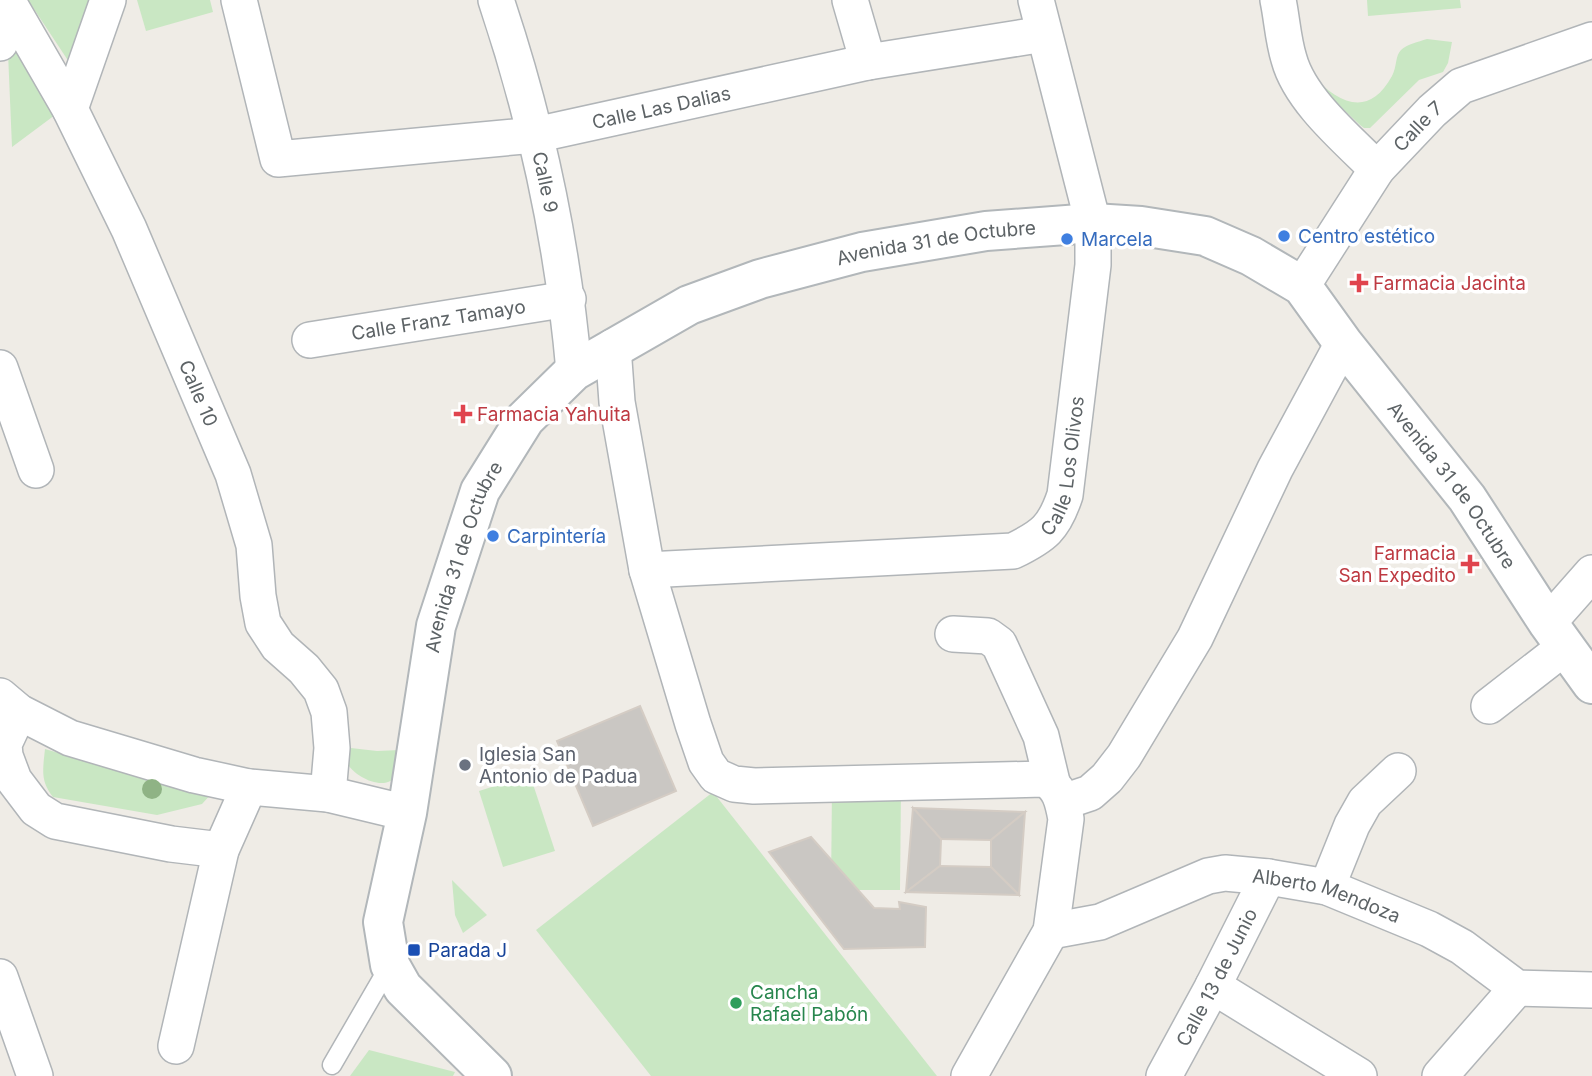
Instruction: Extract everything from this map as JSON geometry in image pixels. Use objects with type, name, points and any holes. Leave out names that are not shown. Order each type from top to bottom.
[{"type":"main road","name":"Avenida 31 de Octubre","points":[[492,1076],[403,988],[390,965],[383,922],[407,813],[436,626],[480,491],[525,419],[574,371],[689,305],[760,279],[836,259],[986,231],[1093,223],[1141,226],[1205,236],[1251,256],[1302,286],[1343,343],[1467,498],[1556,635],[1592,684]]},
{"type":"street","points":[[0,43],[7,0]]},
{"type":"street","name":"Calle 10","points":[[7,0],[70,109],[130,229],[233,474],[254,545],[263,623],[278,646],[321,690],[329,712],[332,748],[328,794]]},
{"type":"street","points":[[70,109],[108,0]]},
{"type":"street","name":"Calle Las Dalias","points":[[239,0],[278,159],[535,135],[868,62],[1044,34]]},
{"type":"street","name":"Calle 9","points":[[496,0],[535,135],[568,299],[574,371]]},
{"type":"street","points":[[850,0],[868,62]]},
{"type":"street","name":"Calle Los Olivos","points":[[647,570],[1013,551],[1037,539],[1059,515],[1065,495],[1093,264],[1093,223],[1036,0]]},
{"type":"street","points":[[1278,0],[1289,60],[1298,83],[1326,117],[1377,169]]},
{"type":"street","name":"Calle 7","points":[[1302,286],[1377,169],[1432,111],[1461,86],[1592,40]]},
{"type":"street","name":"Calle Franz Tamayo","points":[[310,340],[568,299]]},
{"type":"street","points":[[613,347],[617,402],[647,570],[701,750],[716,776],[734,784],[754,786],[1044,779],[1058,792],[1090,793],[1107,778],[1195,638],[1275,469],[1343,343]]},
{"type":"street","points":[[0,368],[36,470]]},
{"type":"street","points":[[1489,706],[1556,635],[1592,573]]},
{"type":"street","points":[[953,634],[988,636],[999,644],[1041,736],[1066,819],[1051,931],[969,1076]]},
{"type":"street","points":[[221,850],[171,844],[55,821],[36,809],[14,780],[5,756],[10,704],[70,738],[194,775],[249,787],[328,794],[407,813]]},
{"type":"street","points":[[1326,887],[1352,825],[1365,802],[1398,771]]},
{"type":"street","points":[[176,1046],[221,850],[249,787]]},
{"type":"street","name":"Alberto Mendoza","points":[[1051,931],[1100,922],[1208,876],[1225,873],[1268,877],[1326,887],[1429,929],[1462,947],[1517,988]]},
{"type":"street","name":"Calle 13 de Junio","points":[[1164,1076],[1268,877]]},
{"type":"street","points":[[0,977],[35,1076]]},
{"type":"street","points":[[1213,986],[1359,1076]]},
{"type":"street","points":[[1440,1076],[1517,988],[1592,990]]},
{"type":"lane","points":[[332,1065],[390,965]]},
{"type":"green space","points":[[28,0],[99,0],[71,65]]},
{"type":"green space","points":[[137,0],[210,0],[213,12],[146,31]]},
{"type":"green space","points":[[1367,0],[1460,0],[1461,8],[1368,16]]},
{"type":"green space","points":[[7,29],[59,112],[12,147]]},
{"type":"green space","points":[[1427,39],[1452,42],[1448,63],[1443,72],[1419,80],[1370,128],[1360,125],[1307,75],[1312,75],[1343,99],[1364,102],[1374,98],[1383,89],[1392,76],[1401,50]]},
{"type":"green space","points":[[342,747],[377,751],[400,750],[397,773],[387,782],[372,782],[351,769]]},
{"type":"green space","points":[[45,749],[131,774],[212,793],[202,804],[157,815],[53,797],[44,780]]},
{"type":"green space","points":[[530,775],[555,851],[503,867],[479,791]]},
{"type":"green space","points":[[832,786],[901,787],[900,890],[831,890]]},
{"type":"green space","name":"Cancha Rafael Pabón","points":[[713,792],[937,1076],[651,1076],[536,930]]},
{"type":"green space","points":[[452,880],[487,915],[463,933],[455,915]]},
{"type":"green space","points":[[369,1050],[455,1072],[453,1076],[350,1076]]},
{"type":"building","points":[[640,706],[676,791],[593,826],[557,741]]},
{"type":"building","points":[[913,808],[1025,812],[991,840],[941,839]]},
{"type":"building","points":[[913,808],[941,839],[940,866],[906,892]]},
{"type":"building","points":[[1025,812],[1019,895],[991,867],[991,840]]},
{"type":"building","points":[[811,837],[874,908],[900,909],[899,902],[926,907],[925,947],[844,949],[769,852]]},
{"type":"building","points":[[940,866],[991,867],[1019,895],[906,892]]},
{"type":"place","name":"Centro estético","points":[[1284,236]]},
{"type":"place","name":"Marcela","points":[[1067,239]]},
{"type":"place","name":"Farmacia Jacinta","points":[[1359,283]]},
{"type":"place","name":"Farmacia Yahuita","points":[[463,414]]},
{"type":"place","name":"Carpintería","points":[[493,536]]},
{"type":"place","name":"Farmacia San Expedito","points":[[1470,564]]},
{"type":"place","name":"Iglesia San Antonio de Padua","points":[[465,765]]},
{"type":"place","name":"Parada J","points":[[414,950]]},
{"type":"place","name":"Cancha Rafael Pabón","points":[[736,1003]]}]
